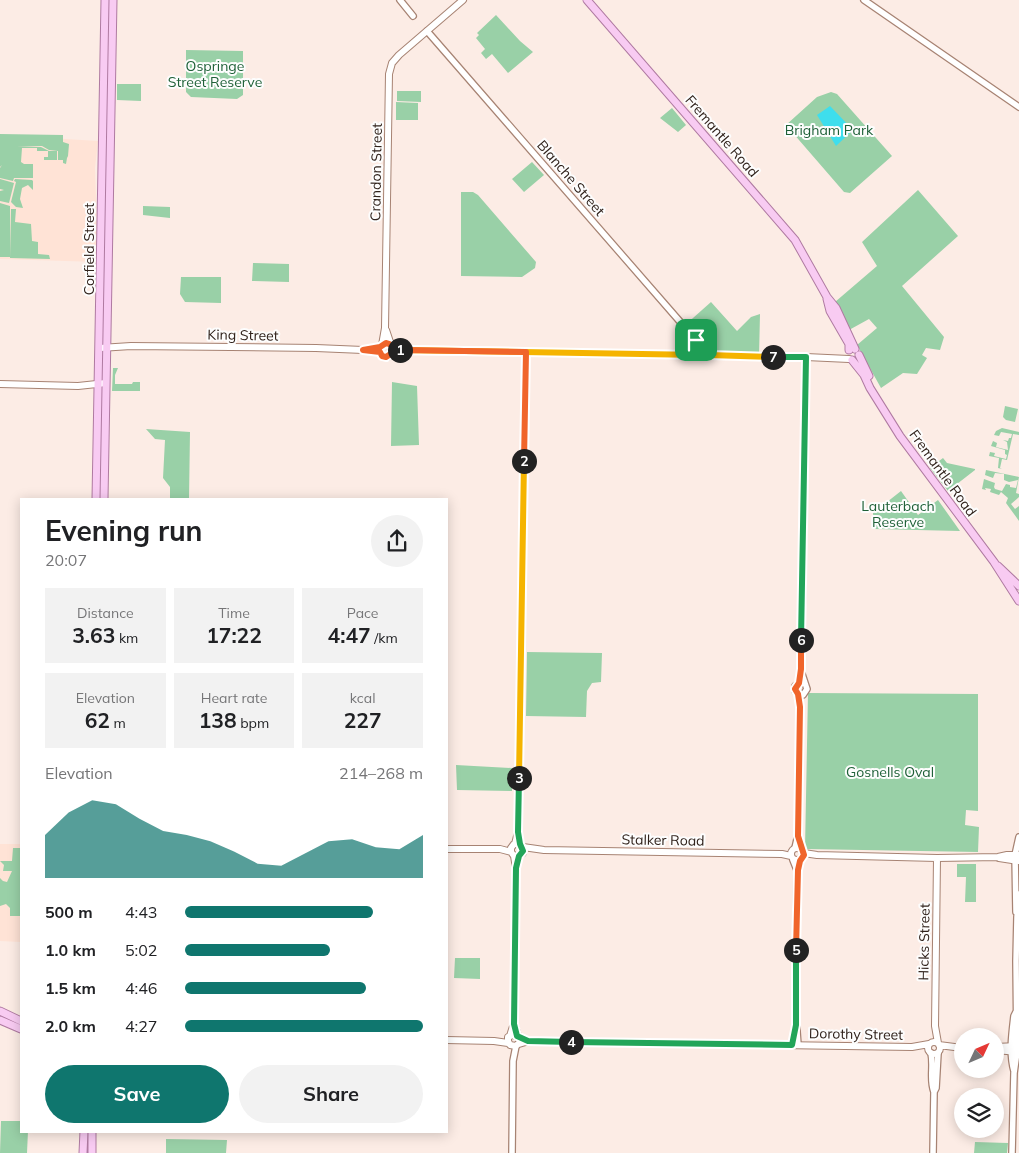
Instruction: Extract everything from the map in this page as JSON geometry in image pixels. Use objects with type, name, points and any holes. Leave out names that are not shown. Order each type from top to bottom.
[{"type":"main road","name":"Corfield Street","points":[[104,0],[104,345]]},
{"type":"main road","name":"Corfield Street","points":[[96,498],[104,345],[113,0]]},
{"type":"main road","name":"Crandon Street","points":[[380,348],[385,328],[389,74],[394,61],[463,0]]},
{"type":"main road","name":"Fremantle Road","points":[[587,0],[798,244],[827,297],[830,311],[849,344],[852,354],[870,388],[900,436],[994,562],[1019,601]]},
{"type":"main road","name":"Crandon Street","points":[[385,328],[392,348]]},
{"type":"main road","name":"King Street","points":[[104,345],[363,350],[380,348]]},
{"type":"main road","points":[[392,348],[386,357],[382,356],[380,348],[392,348],[405,350],[834,358],[852,354]]},
{"type":"main road","points":[[513,1040],[526,352]]},
{"type":"main road","points":[[0,384],[102,386]]},
{"type":"main road","name":"Corfield Street","points":[[102,386],[104,498]]},
{"type":"main road","name":"Fremantle Road","points":[[994,562],[1018,586]]},
{"type":"main road","points":[[1011,590],[1012,587],[1018,586]]},
{"type":"main road","name":"Stalker Road","points":[[448,849],[1017,858]]},
{"type":"main road","name":"Hicks Street","points":[[934,1048],[936,1026],[937,858]]},
{"type":"main road","points":[[0,1011],[20,1021]]},
{"type":"main road","points":[[0,1020],[20,1029]]},
{"type":"main road","name":"Dorothy Street","points":[[448,1040],[954,1048]]},
{"type":"main road","points":[[83,1153],[84,1133]]},
{"type":"main road","points":[[92,1133],[92,1153]]},
{"type":"street","points":[[400,0],[413,16]]},
{"type":"street","points":[[864,0],[1019,107]]},
{"type":"street","name":"Blanche Street","points":[[428,31],[709,355]]},
{"type":"street","name":"Blanche Street","points":[[696,340],[701,355]]},
{"type":"street","points":[[800,694],[807,689],[801,683],[806,357]]},
{"type":"street","points":[[795,1045],[800,694],[795,689],[801,683]]},
{"type":"street","points":[[1017,917],[1014,904],[1019,830]]},
{"type":"street","points":[[1012,1153],[1019,894]]},
{"type":"street","points":[[512,1153],[513,1040]]},
{"type":"street","name":"Hicks Street","points":[[933,1153],[934,1092],[936,1088],[934,1048]]},
{"type":"shaded area","points":[[0,135],[98,141],[95,168],[98,262],[0,259]]},
{"type":"shaded area","points":[[0,844],[20,844],[20,942],[0,941]]},
{"type":"green space","points":[[496,15],[533,52],[508,73],[492,54],[486,59],[481,53],[485,49],[476,38],[479,35],[477,33]]},
{"type":"green space","name":"Ospringe Street Reserve","points":[[186,50],[243,51],[243,95],[237,99],[191,97],[186,92]]},
{"type":"green space","points":[[117,84],[141,84],[141,101],[117,100]]},
{"type":"green space","points":[[397,91],[421,91],[421,102],[397,101]]},
{"type":"green space","name":"Brigham Park","points":[[831,92],[837,94],[892,156],[850,193],[844,192],[786,125],[817,97]]},
{"type":"green space","points":[[396,102],[418,103],[418,120],[396,120]]},
{"type":"green space","points":[[672,108],[686,125],[678,132],[660,118]]},
{"type":"green space","points":[[0,134],[63,135],[63,142],[69,144],[66,164],[63,163],[63,160],[58,160],[58,151],[49,150],[42,146],[17,146],[41,147],[49,151],[57,151],[57,160],[44,160],[44,157],[48,157],[48,151],[37,151],[37,148],[22,148],[21,162],[33,164],[33,178],[14,178],[13,181],[0,178],[0,168],[2,165],[0,167]]},
{"type":"green space","points":[[532,162],[544,175],[524,192],[512,179]]},
{"type":"green space","points":[[0,179],[14,183],[9,203],[0,201],[0,191],[4,190],[0,189]]},
{"type":"green space","points":[[15,179],[33,181],[33,190],[28,185],[22,188],[20,199],[23,208],[16,207],[11,202]]},
{"type":"green space","points":[[918,190],[958,236],[902,286],[944,337],[940,350],[926,348],[922,355],[927,358],[917,374],[903,373],[881,388],[857,345],[877,328],[869,319],[849,330],[835,302],[877,266],[862,242]]},
{"type":"green space","points":[[461,192],[473,192],[478,195],[536,262],[535,268],[522,277],[461,276]]},
{"type":"green space","points":[[0,203],[10,206],[10,257],[0,257]]},
{"type":"green space","points":[[143,206],[170,207],[170,218],[143,215]]},
{"type":"green space","points":[[11,209],[16,209],[15,222],[31,224],[32,241],[38,242],[38,254],[49,255],[50,259],[10,258]]},
{"type":"green space","points":[[253,263],[289,264],[289,282],[252,281]]},
{"type":"green space","points":[[181,277],[221,277],[221,303],[185,302],[180,294]]},
{"type":"green space","points":[[711,302],[737,331],[751,317],[760,314],[759,357],[709,355],[684,326]]},
{"type":"green space","points":[[113,368],[118,368],[115,375],[115,384],[140,382],[140,391],[112,391]]},
{"type":"green space","points":[[392,382],[417,386],[419,445],[391,446]]},
{"type":"green space","points":[[1005,406],[1018,409],[1015,422],[1006,420],[1003,417]]},
{"type":"green space","points":[[1002,428],[1019,432],[1019,435],[1013,434],[1007,460],[1002,459],[1000,468],[1002,469],[998,468],[999,458],[989,456],[990,452],[995,453],[994,456],[1006,459],[1005,450],[991,446],[993,441],[997,443],[996,447],[1008,450],[1007,442],[1003,440],[1008,441],[1012,434],[1001,432],[999,436],[994,435],[996,431]]},
{"type":"green space","points":[[146,429],[190,432],[189,498],[170,498],[170,487],[163,478],[165,440],[155,439]]},
{"type":"green space","points":[[943,458],[947,463],[975,470],[948,491],[930,468]]},
{"type":"green space","points":[[986,470],[1019,477],[1016,493],[1019,494],[1019,497],[1011,504],[1015,509],[1019,506],[1019,521],[1006,503],[1008,498],[1001,492],[999,495],[990,492],[991,489],[982,489],[984,479],[995,483],[995,489],[1002,491],[1006,484],[1016,488],[1018,480],[1009,482],[1004,480],[1004,474],[995,473],[993,478],[985,475]]},
{"type":"green space","name":"Lauterbach Reserve","points":[[901,491],[918,515],[938,500],[960,531],[874,529],[873,513]]},
{"type":"green space","points":[[527,652],[602,653],[601,682],[592,683],[587,691],[586,717],[526,716]]},
{"type":"green space","name":"Gosnells Oval","points":[[808,693],[978,694],[978,811],[966,810],[965,825],[979,827],[978,852],[805,849]]},
{"type":"green space","points":[[456,765],[512,768],[512,791],[457,790]]},
{"type":"green space","points":[[13,848],[20,848],[20,916],[10,916],[10,908],[6,904],[0,906],[0,878],[7,882],[12,871],[3,871],[4,865],[0,861],[12,861]]},
{"type":"green space","points":[[957,864],[976,864],[976,902],[965,902],[966,877],[957,877]]},
{"type":"green space","points":[[455,958],[480,958],[480,979],[454,978]]},
{"type":"green space","points":[[1,1121],[20,1121],[20,1133],[28,1133],[27,1153],[0,1153]]},
{"type":"green space","points":[[166,1139],[227,1140],[226,1153],[166,1153]]},
{"type":"green space","points":[[975,1142],[1008,1143],[1007,1153],[974,1153]]},
{"type":"water","points":[[830,106],[853,130],[836,146],[817,115]]},
{"type":"route","points":[[696,340],[701,355],[405,350],[393,348],[390,344],[386,343],[380,347],[363,350],[380,352],[382,356],[386,357],[392,353],[405,350],[526,352],[518,832],[523,851],[519,856],[516,868],[514,1024],[517,1036],[528,1041],[792,1045],[796,1025],[798,870],[804,855],[798,836],[800,707],[798,694],[795,689],[799,683],[801,669],[806,357],[709,355],[696,340]]}]
